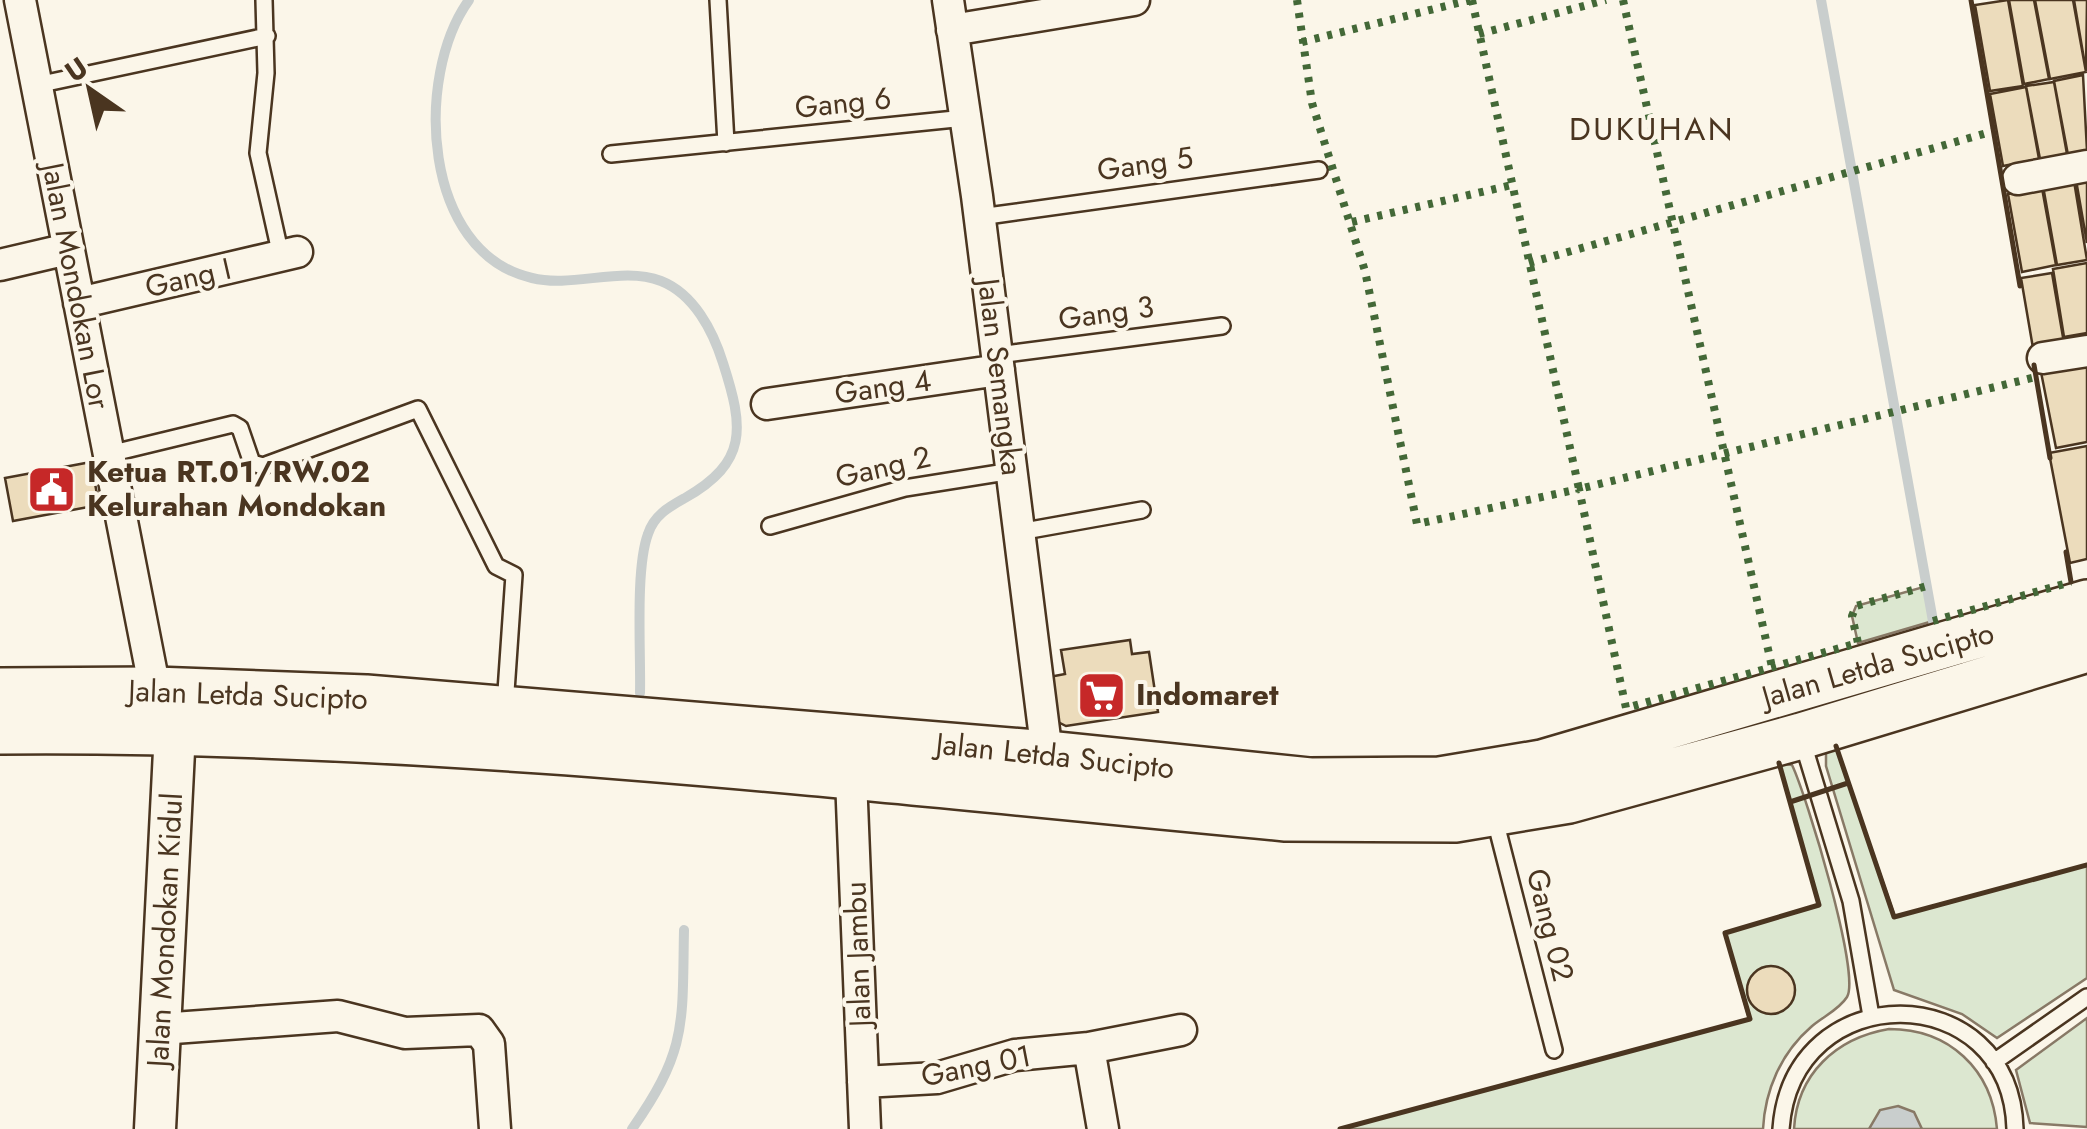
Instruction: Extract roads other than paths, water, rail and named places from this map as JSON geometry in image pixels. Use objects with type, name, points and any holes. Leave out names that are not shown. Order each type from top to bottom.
[{"type":"main road","name":"Jalan Letda Sucipto","points":[[0,691],[154,690],[1066,769],[1310,781],[1440,780],[1542,763],[2087,603]]},
{"type":"main road","name":"Jalan Letda Sucipto","points":[[0,731],[528,723],[851,778],[1066,769],[1355,822],[1494,814],[1608,792],[2087,649]]},
{"type":"main road","points":[[1784,693],[1801,736]]},
{"type":"street","name":"Jalan Mondokan Lor","points":[[20,0],[154,690]]},
{"type":"street","points":[[950,15],[1134,0]]},
{"type":"street","name":"Jalan Semangka","points":[[950,15],[980,216],[1019,532],[1066,769]]},
{"type":"street","points":[[2018,179],[2087,166]]},
{"type":"street","points":[[0,265],[68,249]]},
{"type":"street","name":"Gang I","points":[[79,302],[289,254]]},
{"type":"street","points":[[2043,358],[2087,350]]},
{"type":"street","name":"Gang 4","points":[[767,404],[998,363]]},
{"type":"street","name":"Jalan Mondokan Kidul","points":[[155,1129],[175,731]]},
{"type":"street","name":"Jalan Jambu","points":[[851,778],[865,1129]]},
{"type":"street","points":[[160,1029],[338,1016],[405,1034],[479,1030],[489,1044],[495,1129]]},
{"type":"street","name":"Gang 01","points":[[863,1082],[936,1078],[1015,1055],[1090,1048],[1181,1030]]},
{"type":"street","points":[[1090,1048],[1103,1129]]},
{"type":"lane","points":[[264,0],[267,36],[258,152],[289,254]]},
{"type":"lane","points":[[718,0],[726,143]]},
{"type":"lane","points":[[37,85],[267,36]]},
{"type":"lane","name":"Gang 6","points":[[611,154],[966,118]]},
{"type":"lane","name":"Gang 5","points":[[980,216],[1319,170]]},
{"type":"lane","name":"Gang 3","points":[[998,363],[1222,326]]},
{"type":"lane","points":[[109,454],[233,424],[240,428],[252,464],[262,466],[418,409],[496,566],[514,575],[528,723]]},
{"type":"lane","name":"Gang 2","points":[[770,526],[905,488],[1012,471]]},
{"type":"lane","points":[[1019,532],[1142,510]]},
{"type":"lane","points":[[1801,736],[1852,901],[1871,1016]]},
{"type":"lane","name":"Gang 02","points":[[1494,814],[1554,1050]]},
{"type":"lane","points":[[1994,1062],[2087,997]]},
{"type":"lane","points":[[1781,1129],[1786,1095],[1804,1060],[1834,1032],[1871,1016],[1908,1013],[1944,1022],[1976,1042],[1994,1062],[2008,1088],[2015,1129]]},
{"type":"waterway","points":[[469,0],[451,33],[440,72],[436,115],[439,158],[449,199],[468,235],[495,262],[532,278],[564,281],[646,277],[673,287],[708,326],[735,406],[736,441],[730,457],[706,485],[663,512],[648,534],[640,589],[640,693]]},
{"type":"waterway","points":[[1821,0],[1933,621]]},
{"type":"waterway","points":[[632,1129],[673,1056],[681,1013],[684,930]]},
{"type":"place","name":"Ketua RT.01/RW.02 Kelurahan Mondokan","points":[[52,489]]},
{"type":"place","name":"Indomaret","points":[[1101,695]]},
{"type":"district","name":"DUKUHAN","points":[[1652,129]]}]
